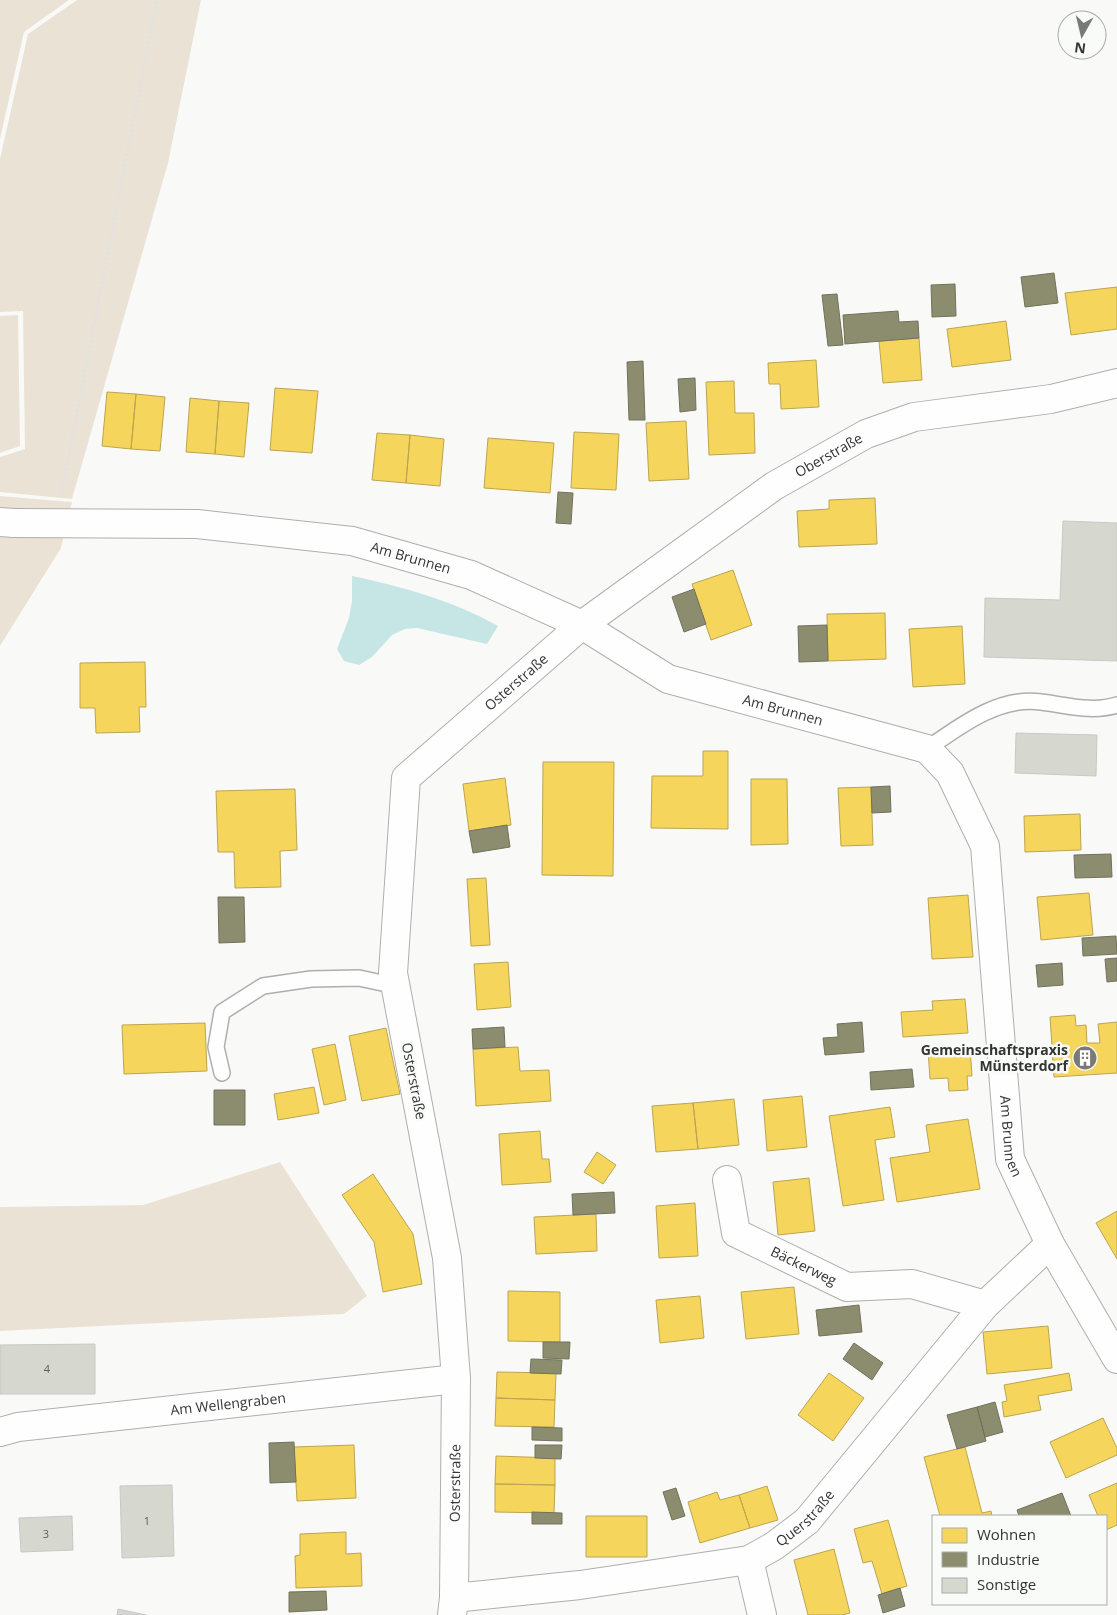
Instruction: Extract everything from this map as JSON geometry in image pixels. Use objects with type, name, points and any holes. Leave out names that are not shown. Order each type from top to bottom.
[{"type":"street","name":"Oberstraße","points":[[582,625],[774,486],[866,434],[914,417],[1050,400],[1117,383]]},
{"type":"street","name":"Am Brunnen","points":[[7,522],[197,524],[352,541],[471,575],[582,625],[668,679],[927,749],[950,773],[985,846],[1010,1159],[1050,1244],[1117,1359]]},
{"type":"street","name":"Osterstraße","points":[[453,1607],[456,1379],[447,1258],[394,973],[406,778],[582,625]]},
{"type":"street","name":"Bäckerweg","points":[[727,1180],[736,1233],[830,1279],[847,1287],[912,1284],[984,1305]]},
{"type":"street","name":"Querstraße","points":[[453,1607],[580,1585],[749,1560],[774,1546],[808,1521],[984,1305],[1050,1244]]},
{"type":"street","name":"Am Wellengraben","points":[[0,1432],[18,1427],[456,1379]]},
{"type":"street","points":[[749,1560],[762,1615]]},
{"type":"lane","points":[[927,749],[965,723],[1006,704],[1039,701],[1072,707],[1105,709],[1117,705]]},
{"type":"lane","points":[[222,1072],[216,1046],[222,1012],[263,986],[312,979],[359,978],[396,986]]},
{"type":"path","points":[[56,523],[157,0]]},
{"type":"shaded area","points":[[0,0],[69,0],[24,32],[0,139]]},
{"type":"shaded area","points":[[77,0],[201,0],[168,163],[72,499],[0,492],[0,457],[25,449],[23,311],[0,312],[0,159],[28,34]]},
{"type":"shaded area","points":[[18,315],[20,446],[0,453],[0,316]]},
{"type":"shaded area","points":[[0,496],[72,502],[61,548],[0,646]]},
{"type":"shaded area","points":[[280,1162],[367,1296],[344,1314],[0,1331],[0,1207],[143,1205]]},
{"type":"water","points":[[352,576],[427,595],[463,609],[498,626],[487,644],[417,628],[405,629],[392,635],[372,657],[359,665],[344,661],[337,649],[349,618],[352,601]]},
{"type":"building: Wohnen","points":[[1117,287],[1117,329],[1071,335],[1065,293]]},
{"type":"building: Wohnen","points":[[1006,321],[1011,360],[952,367],[947,329]]},
{"type":"building: Wohnen","points":[[919,338],[922,380],[883,383],[879,341]]},
{"type":"building: Wohnen","points":[[816,360],[819,407],[781,409],[780,384],[769,384],[768,363]]},
{"type":"building: Wohnen","points":[[734,381],[735,413],[754,413],[755,453],[709,455],[706,382]]},
{"type":"building: Wohnen","points":[[275,388],[318,391],[312,453],[270,450]]},
{"type":"building: Wohnen","points":[[107,392],[136,394],[131,449],[102,446]]},
{"type":"building: Wohnen","points":[[136,394],[165,397],[160,451],[131,449]]},
{"type":"building: Wohnen","points":[[190,398],[219,401],[215,454],[186,452]]},
{"type":"building: Wohnen","points":[[219,401],[249,403],[244,457],[215,454]]},
{"type":"building: Wohnen","points":[[686,421],[689,479],[649,481],[646,423]]},
{"type":"building: Wohnen","points":[[574,432],[619,434],[616,490],[571,488]]},
{"type":"building: Wohnen","points":[[377,433],[410,435],[406,483],[372,480]]},
{"type":"building: Wohnen","points":[[410,435],[444,439],[440,486],[406,483]]},
{"type":"building: Wohnen","points":[[488,438],[554,443],[550,493],[484,488]]},
{"type":"building: Wohnen","points":[[875,498],[877,544],[799,547],[797,511],[829,509],[829,500]]},
{"type":"building: Wohnen","points":[[733,570],[752,625],[711,640],[692,584]]},
{"type":"building: Wohnen","points":[[885,613],[886,659],[828,661],[827,614]]},
{"type":"building: Wohnen","points":[[962,626],[965,684],[913,687],[909,629]]},
{"type":"building: Wohnen","points":[[145,662],[146,707],[139,707],[140,732],[96,733],[95,708],[80,708],[80,663]]},
{"type":"building: Wohnen","points":[[703,751],[728,751],[728,829],[651,828],[652,776],[703,776]]},
{"type":"building: Wohnen","points":[[543,762],[614,762],[613,876],[542,875]]},
{"type":"building: Wohnen","points":[[505,778],[511,825],[469,831],[463,784]]},
{"type":"building: Wohnen","points":[[751,779],[787,779],[788,844],[751,845]]},
{"type":"building: Wohnen","points":[[871,787],[873,845],[841,846],[838,788]]},
{"type":"building: Wohnen","points":[[295,789],[297,850],[280,851],[281,887],[235,888],[234,852],[218,852],[216,791]]},
{"type":"building: Wohnen","points":[[1080,814],[1081,850],[1025,852],[1024,816]]},
{"type":"building: Wohnen","points":[[486,878],[490,945],[471,946],[467,879]]},
{"type":"building: Wohnen","points":[[1089,893],[1093,935],[1041,940],[1037,897]]},
{"type":"building: Wohnen","points":[[968,895],[973,957],[932,959],[928,898]]},
{"type":"building: Wohnen","points":[[508,962],[511,1007],[477,1010],[474,964]]},
{"type":"building: Wohnen","points":[[965,999],[968,1033],[903,1037],[901,1012],[933,1010],[932,1001]]},
{"type":"building: Wohnen","name":"Gemeinschaftspraxis Münsterdorf","points":[[1075,1015],[1076,1026],[1086,1025],[1087,1043],[1100,1043],[1098,1024],[1117,1022],[1117,1073],[1054,1077],[1050,1017]]},
{"type":"building: Wohnen","points":[[205,1023],[207,1071],[124,1074],[122,1025]]},
{"type":"building: Wohnen","points":[[386,1028],[400,1094],[362,1101],[349,1036]]},
{"type":"building: Wohnen","points":[[335,1044],[346,1100],[324,1105],[312,1049]]},
{"type":"building: Wohnen","points":[[518,1047],[520,1071],[549,1070],[551,1101],[476,1106],[473,1049]]},
{"type":"building: Wohnen","points":[[970,1047],[972,1076],[967,1076],[968,1090],[949,1091],[948,1078],[930,1079],[928,1050]]},
{"type":"building: Wohnen","points":[[314,1087],[319,1113],[278,1120],[274,1094]]},
{"type":"building: Wohnen","points":[[802,1096],[807,1147],[767,1151],[763,1100]]},
{"type":"building: Wohnen","points":[[734,1099],[739,1145],[698,1149],[693,1103]]},
{"type":"building: Wohnen","points":[[693,1103],[698,1149],[656,1152],[652,1106]]},
{"type":"building: Wohnen","points":[[890,1107],[895,1137],[875,1140],[884,1200],[843,1206],[829,1116]]},
{"type":"building: Wohnen","points":[[968,1119],[980,1189],[897,1202],[890,1158],[930,1152],[926,1125]]},
{"type":"building: Wohnen","points":[[540,1131],[542,1159],[549,1159],[551,1182],[502,1185],[499,1134]]},
{"type":"building: Wohnen","points":[[597,1152],[616,1165],[603,1184],[584,1172]]},
{"type":"building: Wohnen","points":[[373,1174],[413,1234],[422,1284],[383,1292],[374,1242],[342,1195]]},
{"type":"building: Wohnen","points":[[809,1178],[815,1231],[778,1235],[773,1182]]},
{"type":"building: Wohnen","points":[[695,1203],[698,1256],[659,1258],[656,1206]]},
{"type":"building: Wohnen","points":[[1117,1211],[1117,1259],[1096,1223]]},
{"type":"building: Wohnen","points":[[596,1214],[597,1251],[536,1254],[534,1217]]},
{"type":"building: Wohnen","points":[[794,1287],[799,1334],[746,1339],[741,1292]]},
{"type":"building: Wohnen","points":[[508,1291],[560,1292],[560,1342],[508,1341]]},
{"type":"building: Wohnen","points":[[700,1296],[704,1338],[660,1343],[656,1300]]},
{"type":"building: Wohnen","points":[[1048,1326],[1052,1368],[987,1374],[983,1332]]},
{"type":"building: Wohnen","points":[[497,1372],[556,1373],[555,1400],[496,1398]]},
{"type":"building: Wohnen","points":[[829,1373],[864,1398],[833,1441],[798,1415]]},
{"type":"building: Wohnen","points":[[1069,1373],[1072,1390],[1038,1396],[1041,1410],[1004,1417],[1002,1402],[1007,1401],[1004,1385]]},
{"type":"building: Wohnen","points":[[496,1398],[555,1400],[554,1427],[495,1426]]},
{"type":"building: Wohnen","points":[[1103,1418],[1117,1448],[1117,1455],[1066,1478],[1050,1442]]},
{"type":"building: Wohnen","points":[[354,1445],[356,1498],[297,1501],[294,1447]]},
{"type":"building: Wohnen","points":[[965,1447],[982,1513],[991,1511],[992,1515],[940,1515],[924,1457]]},
{"type":"building: Wohnen","points":[[496,1456],[555,1458],[555,1485],[495,1484]]},
{"type":"building: Wohnen","points":[[1117,1483],[1117,1525],[1107,1530],[1107,1515],[1098,1515],[1089,1495]]},
{"type":"building: Wohnen","points":[[495,1484],[555,1485],[554,1513],[495,1512]]},
{"type":"building: Wohnen","points":[[767,1486],[778,1520],[750,1528],[739,1495]]},
{"type":"building: Wohnen","points":[[717,1492],[720,1500],[739,1495],[750,1528],[700,1543],[688,1502]]},
{"type":"building: Wohnen","points":[[586,1516],[647,1516],[647,1557],[586,1557]]},
{"type":"building: Wohnen","points":[[888,1520],[907,1586],[882,1594],[872,1561],[863,1563],[854,1529]]},
{"type":"building: Wohnen","points":[[346,1532],[346,1554],[361,1553],[362,1586],[296,1588],[295,1556],[300,1555],[300,1534]]},
{"type":"building: Wohnen","points":[[834,1549],[850,1613],[842,1615],[808,1615],[794,1560]]},
{"type":"building: Industrie","points":[[1054,273],[1058,303],[1025,307],[1021,277]]},
{"type":"building: Industrie","points":[[955,284],[956,316],[932,317],[931,285]]},
{"type":"building: Industrie","points":[[837,294],[843,345],[828,346],[822,295]]},
{"type":"building: Industrie","points":[[898,311],[899,322],[918,321],[919,338],[845,344],[843,315]]},
{"type":"building: Industrie","points":[[643,361],[645,420],[629,420],[627,362]]},
{"type":"building: Industrie","points":[[695,378],[696,410],[680,412],[678,379]]},
{"type":"building: Industrie","points":[[558,492],[573,493],[571,524],[556,523]]},
{"type":"building: Industrie","points":[[694,589],[706,624],[684,632],[672,597]]},
{"type":"building: Industrie","points":[[827,625],[828,661],[799,662],[798,626]]},
{"type":"building: Industrie","points":[[890,786],[891,812],[872,813],[871,787]]},
{"type":"building: Industrie","points":[[507,825],[510,847],[473,853],[469,831]]},
{"type":"building: Industrie","points":[[1111,854],[1112,877],[1075,878],[1074,855]]},
{"type":"building: Industrie","points":[[218,897],[244,897],[245,942],[219,943]]},
{"type":"building: Industrie","points":[[1116,936],[1117,954],[1083,956],[1082,938]]},
{"type":"building: Industrie","points":[[1117,958],[1117,981],[1107,982],[1105,959]]},
{"type":"building: Industrie","points":[[1062,963],[1063,985],[1038,987],[1036,965]]},
{"type":"building: Industrie","points":[[862,1022],[864,1052],[825,1055],[823,1038],[838,1037],[837,1024]]},
{"type":"building: Industrie","points":[[504,1027],[505,1047],[473,1049],[472,1029]]},
{"type":"building: Industrie","points":[[912,1069],[914,1087],[871,1090],[870,1072]]},
{"type":"building: Industrie","points":[[214,1090],[245,1090],[245,1125],[214,1125]]},
{"type":"building: Industrie","points":[[614,1192],[615,1213],[573,1215],[572,1194]]},
{"type":"building: Industrie","points":[[859,1305],[862,1332],[819,1336],[816,1310]]},
{"type":"building: Industrie","points":[[543,1342],[570,1342],[569,1359],[543,1358]]},
{"type":"building: Industrie","points":[[854,1343],[883,1363],[872,1380],[843,1359]]},
{"type":"building: Industrie","points":[[531,1359],[562,1360],[561,1374],[530,1373]]},
{"type":"building: Industrie","points":[[995,1402],[1003,1432],[985,1437],[977,1407]]},
{"type":"building: Industrie","points":[[977,1407],[986,1441],[957,1449],[947,1415]]},
{"type":"building: Industrie","points":[[532,1427],[562,1428],[562,1441],[532,1440]]},
{"type":"building: Industrie","points":[[294,1442],[296,1482],[270,1483],[269,1443]]},
{"type":"building: Industrie","points":[[535,1445],[562,1445],[561,1459],[535,1458]]},
{"type":"building: Industrie","points":[[676,1488],[685,1516],[672,1520],[663,1492]]},
{"type":"building: Industrie","points":[[1062,1493],[1071,1515],[1019,1515],[1017,1510]]},
{"type":"building: Industrie","points":[[532,1512],[562,1513],[562,1524],[532,1524]]},
{"type":"building: Industrie","points":[[900,1588],[905,1606],[883,1613],[878,1595]]},
{"type":"building: Industrie","points":[[326,1591],[327,1610],[289,1612],[289,1592]]},
{"type":"building: Sonstige","points":[[1063,521],[1117,523],[1117,661],[984,657],[985,598],[1060,600]]},
{"type":"building: Sonstige","points":[[1016,733],[1097,735],[1096,776],[1015,773]]},
{"type":"building: Sonstige","points":[[95,1344],[95,1394],[0,1394],[0,1345]]},
{"type":"building: Sonstige","points":[[172,1485],[174,1556],[122,1558],[120,1486]]},
{"type":"building: Sonstige","points":[[72,1516],[73,1550],[21,1552],[19,1518]]},
{"type":"building: Sonstige","points":[[118,1609],[146,1615],[117,1615]]},
{"type":"place","name":"Gemeinschaftspraxis Münsterdorf","points":[[1085,1058]]}]
